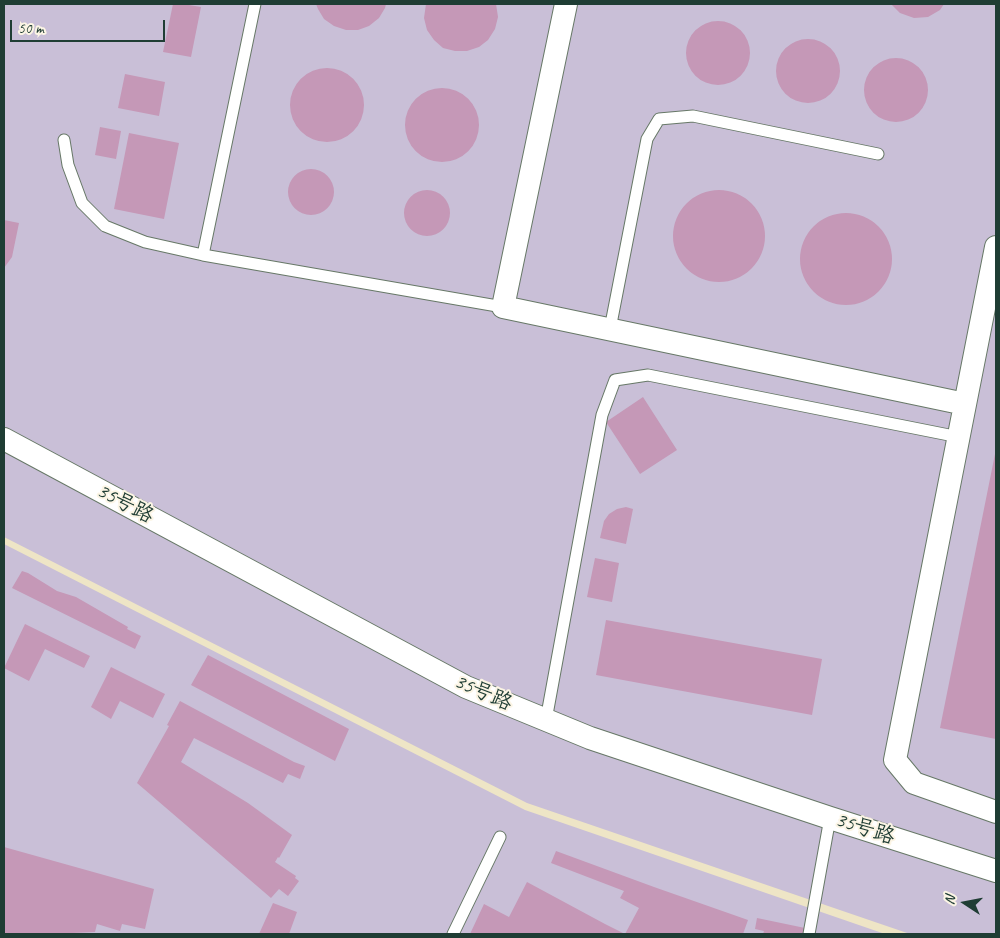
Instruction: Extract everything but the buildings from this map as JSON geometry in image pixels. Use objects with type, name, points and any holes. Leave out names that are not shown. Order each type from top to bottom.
[{"type":"street","points":[[566,4],[503,307],[965,404]]},
{"type":"street","points":[[996,247],[895,760],[914,782],[996,812]]},
{"type":"street","name":"35号路","points":[[4,439],[466,688],[590,738],[996,871]]},
{"type":"lane","points":[[203,255],[255,4]]},
{"type":"lane","points":[[610,329],[647,139],[659,118],[692,116],[878,154]]},
{"type":"lane","points":[[64,140],[68,165],[82,203],[105,226],[145,242],[203,255],[503,307]]},
{"type":"lane","points":[[546,720],[602,415],[615,380],[648,375],[959,437]]},
{"type":"lane","points":[[809,934],[830,818]]},
{"type":"lane","points":[[453,934],[500,837]]},
{"type":"shaded area","points":[[4,4],[996,4],[996,934],[910,934],[527,803],[4,537]]},
{"type":"shaded area","points":[[4,544],[525,810],[885,934],[4,934]]}]
